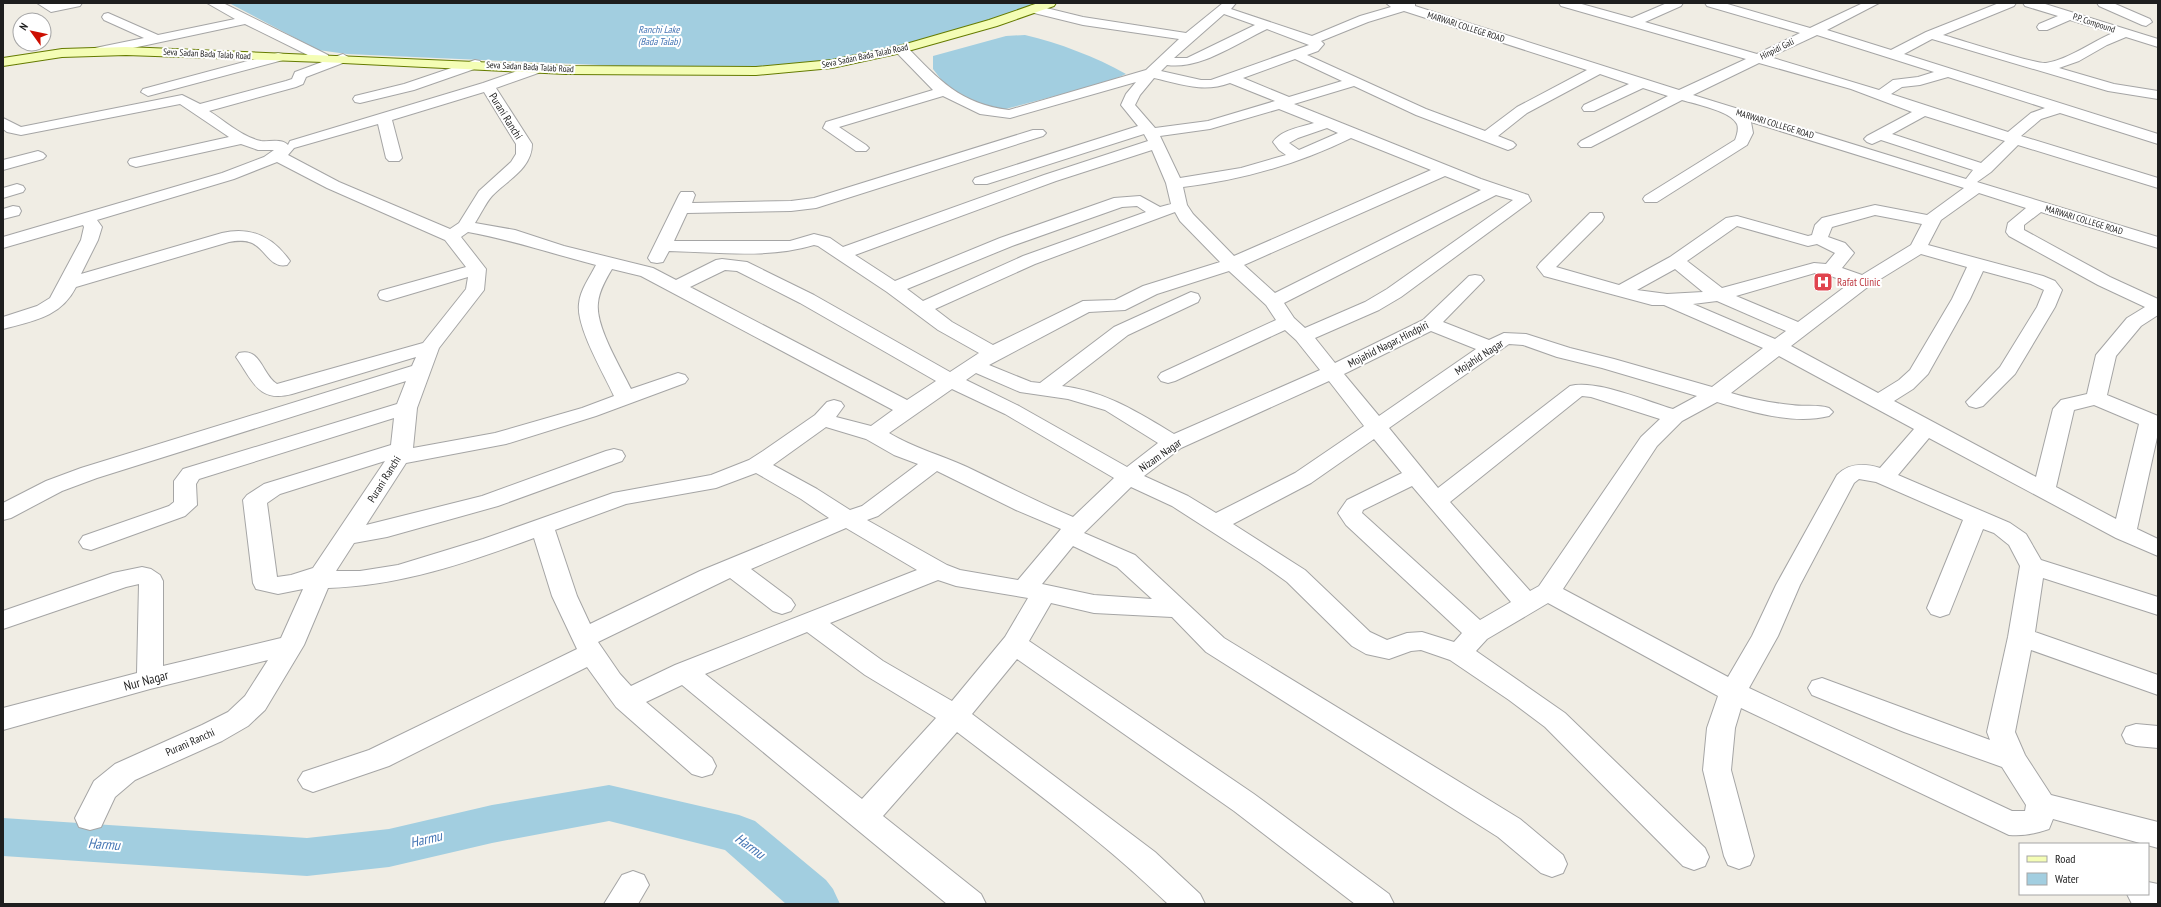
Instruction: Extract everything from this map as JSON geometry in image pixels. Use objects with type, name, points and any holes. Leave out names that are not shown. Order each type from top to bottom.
[{"type":"street","points":[[43,3],[51,8],[76,3]]},
{"type":"street","points":[[212,3],[323,58]]},
{"type":"street","name":"Seva Sadan Bada Talab Road","points":[[3,62],[62,53],[100,51],[343,58],[539,68],[698,72],[756,71],[832,64],[901,49],[993,23],[1050,3]]},
{"type":"street","points":[[1632,23],[1677,3]]},
{"type":"street","points":[[1711,3],[1893,54],[2158,139]]},
{"type":"street","name":"Hinpidi Gali","points":[[1586,144],[1756,58],[1873,3]]},
{"type":"street","points":[[1893,54],[1931,35],[2010,3]]},
{"type":"street","name":"P.P. Compound","points":[[2029,3],[2120,31],[2155,40]]},
{"type":"street","points":[[2103,3],[2152,20]]},
{"type":"street","points":[[1570,4],[1881,94],[1924,111],[2158,183]]},
{"type":"street","points":[[1313,40],[1364,18],[1408,6],[1436,5]]},
{"type":"street","points":[[901,49],[944,91],[985,111],[1010,114],[1151,73],[1207,85],[1316,46],[1317,42],[1267,24],[1227,6],[1189,37],[1151,73],[1133,94],[1117,102]]},
{"type":"street","name":"MARWARI COLLEGE ROAD","points":[[1408,6],[1681,95],[1855,148],[1976,180],[2039,206],[2158,243]]},
{"type":"street","points":[[1034,9],[1083,21],[1189,37]]},
{"type":"street","points":[[2043,27],[2070,15]]},
{"type":"street","points":[[108,18],[157,39]]},
{"type":"street","points":[[100,51],[247,20]]},
{"type":"street","points":[[2046,68],[2074,58],[2120,31],[2152,20]]},
{"type":"street","points":[[1165,61],[1180,63],[1191,61],[1267,24]]},
{"type":"street","points":[[1931,35],[2113,88],[2158,95]]},
{"type":"street","points":[[1295,54],[1421,112],[1508,145]]},
{"type":"street","points":[[11,139],[143,93],[278,57]]},
{"type":"street","points":[[199,109],[291,84],[298,81],[300,75],[343,58]]},
{"type":"street","points":[[360,99],[409,87],[475,64]]},
{"type":"street","points":[[3,243],[228,176],[285,149],[384,117],[488,86],[539,68]]},
{"type":"street","points":[[1487,137],[1522,110],[1600,69]]},
{"type":"street","points":[[1881,94],[1898,83],[1920,81],[1948,72]]},
{"type":"street","points":[[1228,77],[1328,123],[1445,170],[1522,198],[1523,201],[1383,300],[1303,336]]},
{"type":"street","points":[[981,182],[1151,135],[1210,125],[1356,81]]},
{"type":"street","points":[[1589,108],[1642,83]]},
{"type":"street","name":"Purani Ranchi","points":[[458,231],[484,194],[517,165],[524,154],[524,144],[488,86]]},
{"type":"street","points":[[3,165],[11,139],[16,130],[32,130],[177,99],[213,89]]},
{"type":"street","points":[[861,148],[830,128],[831,125],[944,91]]},
{"type":"street","points":[[1082,94],[1117,102],[1151,135],[1174,183],[1179,205],[1196,227],[1232,264],[1273,301],[1287,322],[1303,336],[1333,372],[1436,501],[1538,598],[2009,823],[2027,824],[2038,820],[2041,804]]},
{"type":"street","points":[[177,99],[187,101],[242,139],[258,145],[285,149],[333,185],[458,231],[509,234],[558,250],[647,272],[908,409]]},
{"type":"street","points":[[1459,653],[1478,633],[1538,598],[1649,442],[1675,417],[1716,394],[1863,282],[1918,248],[1931,222],[1976,180],[2036,116],[2059,108]]},
{"type":"street","points":[[1651,199],[1742,142],[1745,133],[1744,123],[1731,110]]},
{"type":"street","points":[[1855,148],[1924,111]]},
{"type":"street","points":[[384,117],[394,158]]},
{"type":"street","points":[[1299,156],[1284,147],[1281,142],[1293,135],[1328,123]]},
{"type":"street","points":[[1174,183],[1208,179],[1299,156],[1324,147],[1351,132]]},
{"type":"street","points":[[647,272],[655,261],[684,202],[791,206],[816,203],[1038,133]]},
{"type":"street","points":[[840,254],[1050,178],[1151,135]]},
{"type":"street","points":[[1880,135],[1976,180]]},
{"type":"street","points":[[11,139],[38,156]]},
{"type":"street","points":[[136,162],[242,139]]},
{"type":"street","points":[[874,434],[973,365],[1090,305],[1118,306],[1157,288],[1232,264],[1445,170]]},
{"type":"street","points":[[1273,301],[1495,189]]},
{"type":"street","points":[[894,288],[1006,242],[1120,202],[1131,200],[1140,201],[1159,213]]},
{"type":"street","points":[[920,309],[1029,260],[1179,205]]},
{"type":"street","points":[[2039,206],[2016,223],[2015,232],[2104,281],[2154,312],[2127,329],[2106,355],[2096,398]]},
{"type":"street","points":[[1819,239],[1824,225],[1828,222],[1870,211],[1883,211],[1931,222]]},
{"type":"street","points":[[1596,217],[1546,267],[1550,272],[1621,292],[1652,299],[1667,300],[1684,300],[1719,295],[1814,268],[1830,270],[1863,282]]},
{"type":"street","points":[[3,323],[42,310],[57,303],[68,283],[77,260],[93,233],[93,227],[87,218]]},
{"type":"street","points":[[1621,292],[1676,261],[1732,222],[1737,221],[1808,241],[1819,239],[1839,247],[1844,253],[1830,270]]},
{"type":"street","points":[[387,295],[477,269],[458,231]]},
{"type":"street","points":[[68,283],[228,237],[245,235],[261,240],[281,261]]},
{"type":"street","points":[[662,246],[779,247],[814,240],[824,242],[840,254],[894,288],[920,309],[945,326],[994,353]]},
{"type":"street","points":[[1918,248],[2037,280],[2049,285],[2053,290],[2046,307],[2008,370],[1976,402]]},
{"type":"street","points":[[1676,261],[1719,295],[1799,330]]},
{"type":"street","points":[[606,262],[589,298],[587,307],[593,328],[626,399]]},
{"type":"street","points":[[675,288],[722,264],[741,266],[807,299],[950,381],[1012,410],[1128,477],[1180,501],[1296,576],[1361,639],[1375,647],[1389,650],[1408,642],[1422,641],[1459,653],[1556,720],[1694,857]]},
{"type":"street","points":[[1878,402],[1912,381],[1922,370],[1925,360],[1961,299],[1977,264]]},
{"type":"street","name":"Purani Ranchi","points":[[90,818],[104,789],[125,772],[212,733],[238,719],[255,703],[290,645],[322,577],[400,454],[406,408],[430,347],[475,290],[478,280],[477,269]]},
{"type":"street","name":"Mojahid Nagar, Hindpiri","points":[[1333,372],[1430,324],[1475,280]]},
{"type":"street","points":[[1045,390],[1080,361],[1122,331],[1190,298]]},
{"type":"street","points":[[1667,300],[1778,347],[2044,491],[2124,533],[2158,548]]},
{"type":"street","points":[[1168,377],[1287,322]]},
{"type":"street","points":[[1430,324],[1491,348]]},
{"type":"street","name":"Mojahid Nagar","points":[[1216,524],[1303,478],[1504,339],[1513,338],[1526,340],[1564,353],[1775,410],[1822,412]]},
{"type":"street","points":[[246,357],[267,387],[273,391],[285,390],[430,347]]},
{"type":"street","points":[[973,365],[1027,388],[1071,393],[1112,406],[1173,443]]},
{"type":"street","points":[[3,513],[54,486],[89,473],[421,370]]},
{"type":"street","name":"Nizam Nagar","points":[[864,817],[955,716],[1014,644],[1034,591],[1072,531],[1128,477],[1173,443],[1333,372]]},
{"type":"street","points":[[678,379],[589,412],[498,439],[400,454],[272,489],[255,500],[265,584],[270,586],[280,586],[322,577],[360,579],[399,574],[542,527],[621,498],[716,482],[757,465],[829,413],[874,434],[902,450],[958,471],[1126,561],[1179,609],[1215,645],[1509,828],[1552,864]]},
{"type":"street","points":[[1436,501],[1577,390],[1593,391],[1675,417]]},
{"type":"street","points":[[2044,491],[2064,409],[2068,404],[2096,398],[2154,422],[2124,533]]},
{"type":"street","points":[[91,542],[177,511],[185,505],[186,499],[183,485],[185,479],[191,474],[406,408]]},
{"type":"street","points":[[1884,477],[1926,428]]},
{"type":"street","points":[[346,537],[387,530],[490,501],[614,456]]},
{"type":"street","points":[[313,780],[379,758],[733,567],[847,519],[870,511],[935,462]]},
{"type":"street","points":[[757,465],[809,494],[847,519],[938,571],[956,578],[1034,591],[1094,604],[1179,609]]},
{"type":"street","points":[[1739,856],[1717,770],[1721,728],[1733,692],[1764,636],[1788,585],[1845,480],[1853,472],[1869,472],[1884,477],[2002,528],[2018,540],[2032,566],[2021,637],[2001,732],[2012,759],[2041,804],[2158,835]]},
{"type":"street","points":[[1416,476],[1355,505],[1350,513],[1354,520],[1478,633]]},
{"type":"street","points":[[1940,608],[1976,518]]},
{"type":"street","points":[[542,527],[565,600],[602,669],[626,700],[702,766]]},
{"type":"street","points":[[2032,566],[2158,606]]},
{"type":"street","points":[[733,567],[782,605]]},
{"type":"street","points":[[626,700],[684,672],[938,571]]},
{"type":"street","points":[[3,620],[122,579],[142,575],[151,581],[150,679]]},
{"type":"street","points":[[810,621],[874,668],[955,716],[1058,793],[1144,861],[1189,904]]},
{"type":"street","points":[[2021,637],[2158,685]]},
{"type":"street","points":[[1014,644],[1212,781],[1336,870],[1378,904]]},
{"type":"street","name":"Nur Nagar","points":[[3,719],[150,679],[290,645]]},
{"type":"street","points":[[684,672],[970,904]]},
{"type":"street","points":[[1822,688],[1914,724],[2012,759]]},
{"type":"street","points":[[2147,895],[2158,898]]},
{"type":"water","name":"Ranchi Lake (Bada Talab)","points":[[229,3],[1038,3],[1006,16],[900,45],[840,59],[761,66],[667,68],[347,54],[318,50]]},
{"type":"water","points":[[1025,35],[1077,51],[1126,74],[1108,82],[1002,110],[964,98],[943,82],[933,69],[933,56],[1006,36]]},
{"type":"waterway","name":"Harmu","points":[[3,837],[307,857],[389,848],[492,824],[609,803],[739,834],[809,895],[816,904]]},
{"type":"place","name":"Rafat Clinic","points":[[1823,282]]}]
